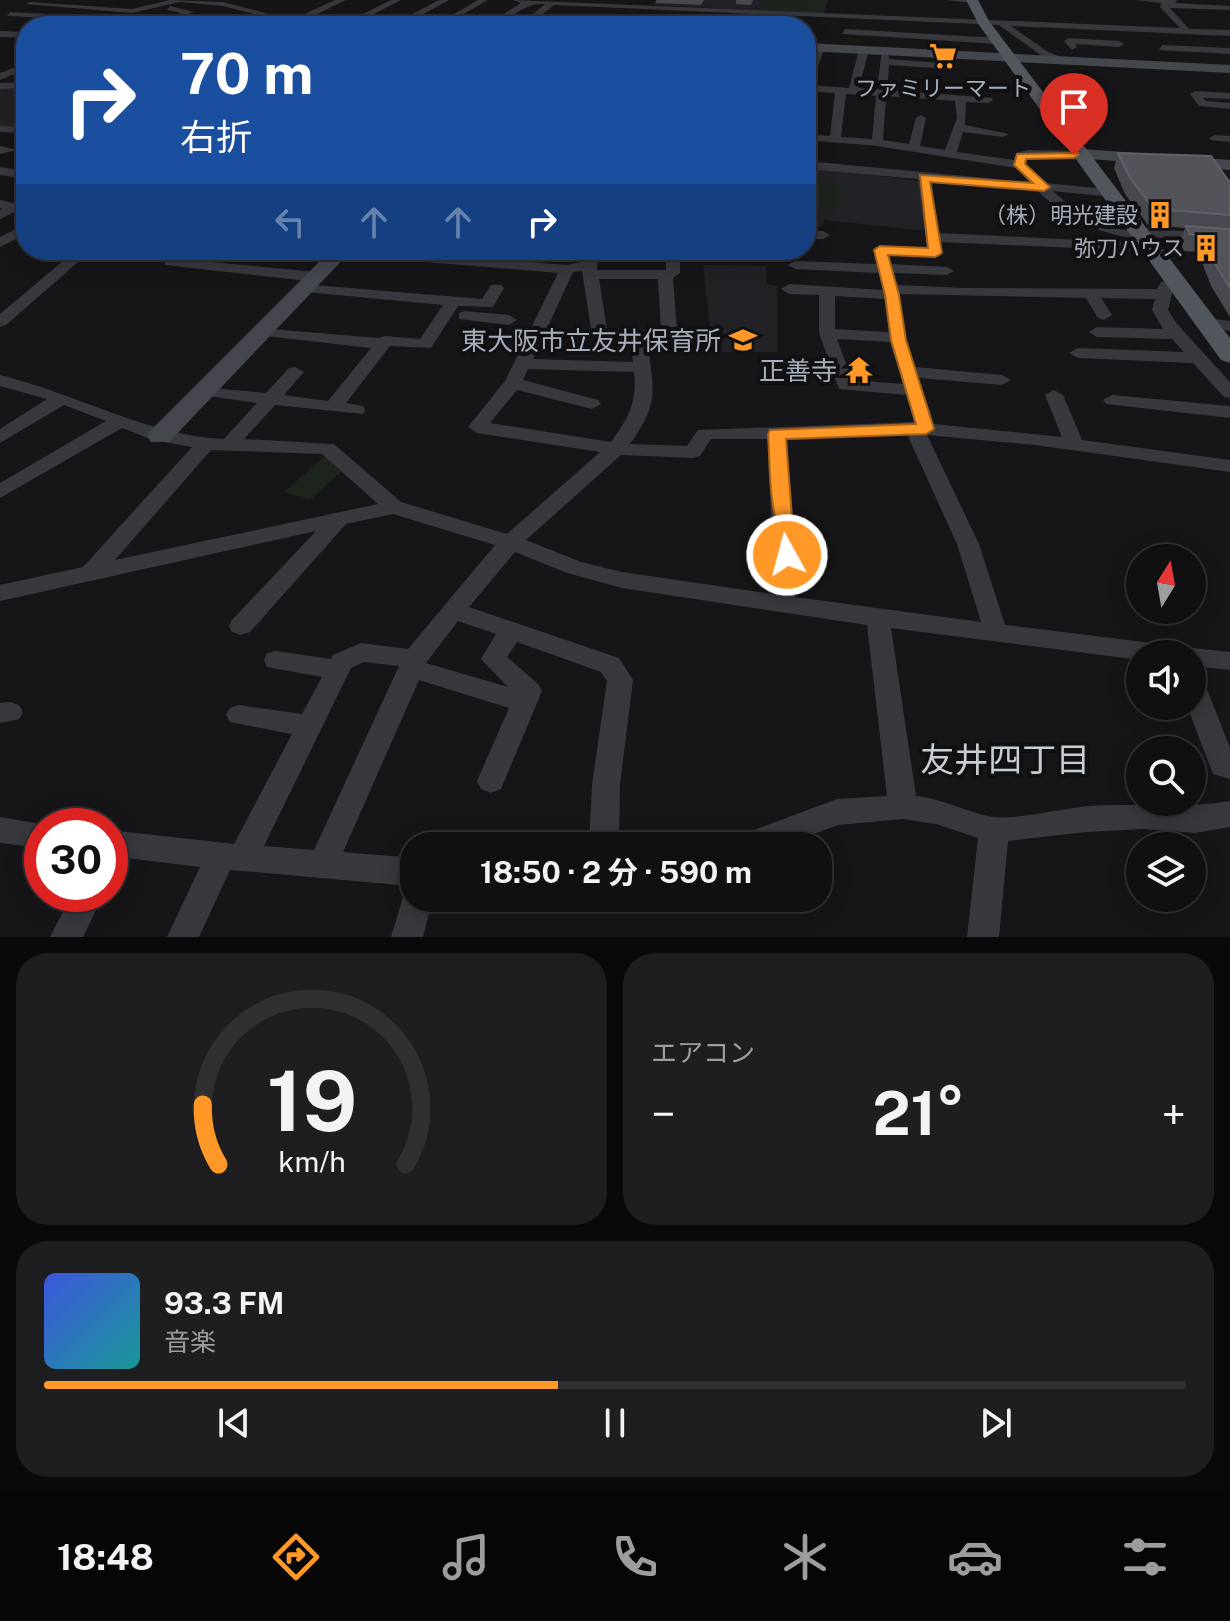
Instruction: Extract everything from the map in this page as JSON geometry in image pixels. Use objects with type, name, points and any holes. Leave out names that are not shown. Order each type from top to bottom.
[{"type":"main road","points":[[990,17],[1010,57],[1146,239],[1171,289],[1207,323],[1230,355]]},
{"type":"street","points":[[0,19],[32,1],[132,11],[180,0],[219,2],[273,16]]},
{"type":"street","points":[[291,16],[317,0]]},
{"type":"street","points":[[299,16],[342,0]]},
{"type":"street","points":[[358,12],[382,0]]},
{"type":"street","points":[[363,16],[397,0]]},
{"type":"street","points":[[414,16],[445,0]]},
{"type":"street","points":[[455,16],[484,0]]},
{"type":"street","points":[[517,0],[718,13],[759,11],[827,15],[845,21],[990,17],[1230,33]]},
{"type":"street","points":[[843,49],[845,0]]},
{"type":"street","points":[[949,0],[990,17],[1040,51],[1061,60]]},
{"type":"street","points":[[1140,0],[1230,8]]},
{"type":"street","points":[[181,16],[190,12],[168,8],[193,1]]},
{"type":"street","points":[[505,16],[529,1]]},
{"type":"street","points":[[535,16],[553,2]]},
{"type":"street","points":[[1186,30],[1163,5],[1199,3],[1212,16]]},
{"type":"street","points":[[757,16],[759,11]]},
{"type":"street","points":[[0,12],[56,16]]},
{"type":"street","points":[[845,21],[906,14],[1178,22]]},
{"type":"street","points":[[825,26],[827,15]]},
{"type":"street","points":[[1221,24],[1230,33]]},
{"type":"street","points":[[1106,27],[1118,42]]},
{"type":"street","points":[[1072,47],[1068,41],[1230,42]]},
{"type":"street","points":[[818,44],[864,50]]},
{"type":"street","points":[[1162,48],[1230,51]]},
{"type":"street","points":[[864,50],[884,78],[961,111],[976,113]]},
{"type":"street","points":[[835,140],[847,90],[864,50]]},
{"type":"street","points":[[816,88],[847,90],[884,78],[1010,57],[1230,69]]},
{"type":"street","points":[[884,78],[949,71]]},
{"type":"street","points":[[884,78],[979,90]]},
{"type":"street","points":[[884,78],[960,98],[988,100]]},
{"type":"street","points":[[877,143],[884,78]]},
{"type":"street","points":[[1230,96],[1195,94],[1203,104],[1230,106]]},
{"type":"street","points":[[950,154],[959,128],[960,98]]},
{"type":"street","points":[[914,149],[921,118]]},
{"type":"street","points":[[959,128],[1003,134]]},
{"type":"street","points":[[816,138],[877,143],[1020,165],[1063,209],[1100,228],[1146,239]]},
{"type":"street","points":[[1215,138],[1230,139]]},
{"type":"street","points":[[1020,165],[1020,156],[1028,154],[1083,154],[1210,163],[1226,172]]},
{"type":"street","points":[[816,166],[1112,193]]},
{"type":"street","points":[[924,178],[935,253],[880,250],[898,338],[912,381],[920,428],[978,568],[996,633]]},
{"type":"street","points":[[0,204],[16,208],[0,215]]},
{"type":"street","points":[[816,235],[823,235]]},
{"type":"street","points":[[932,237],[1230,239]]},
{"type":"street","points":[[0,322],[73,260]]},
{"type":"street","points":[[156,272],[173,260]]},
{"type":"street","points":[[160,436],[333,260]]},
{"type":"street","points":[[454,260],[567,269],[591,260],[665,275],[673,273],[675,260]]},
{"type":"street","points":[[591,260],[600,334],[704,335]]},
{"type":"street","points":[[794,260],[794,289],[1090,293],[1171,289]]},
{"type":"street","points":[[816,260],[886,269],[947,271]]},
{"type":"street","points":[[170,262],[312,282],[509,320]]},
{"type":"street","points":[[567,269],[513,383],[477,427],[616,449],[693,452],[705,434],[736,430],[777,434],[920,428],[1026,437],[1230,466]]},
{"type":"street","points":[[665,275],[669,334]]},
{"type":"street","points":[[449,308],[487,304],[496,288]]},
{"type":"street","points":[[1171,289],[1160,310],[1177,334],[1230,393]]},
{"type":"street","points":[[827,291],[827,333],[845,385],[1002,380]]},
{"type":"street","points":[[1090,293],[1100,324],[1177,334]]},
{"type":"street","points":[[333,407],[385,341],[425,344],[449,308]]},
{"type":"street","points":[[1207,323],[1230,326]]},
{"type":"street","points":[[265,331],[383,344]]},
{"type":"street","points":[[827,333],[898,338]]},
{"type":"street","points":[[323,863],[414,663],[453,610],[511,542],[616,449],[639,418],[645,394],[638,334]]},
{"type":"street","points":[[1078,353],[1198,358]]},
{"type":"street","points":[[522,364],[643,367]]},
{"type":"street","points":[[229,445],[295,372]]},
{"type":"street","points":[[0,380],[62,398],[160,436],[206,444],[327,448],[394,507],[511,542],[575,568],[622,580],[878,618],[1126,649]]},
{"type":"street","points":[[513,383],[592,404]]},
{"type":"street","points":[[206,391],[356,410]]},
{"type":"street","points":[[1054,395],[1075,446]]},
{"type":"street","points":[[0,437],[62,398]]},
{"type":"street","points":[[1112,400],[1230,412]]},
{"type":"street","points":[[0,492],[120,421]]},
{"type":"street","points":[[777,434],[782,518],[789,531],[783,603]]},
{"type":"street","points":[[91,573],[206,444]]},
{"type":"street","points":[[0,593],[394,507]]},
{"type":"street","points":[[241,626],[339,519]]},
{"type":"street","points":[[453,610],[610,665],[620,680],[606,785],[604,832]]},
{"type":"street","points":[[878,618],[903,807]]},
{"type":"street","points":[[491,781],[529,691],[493,659],[511,631]]},
{"type":"street","points":[[183,937],[309,726],[342,662],[361,652],[414,663],[524,702]]},
{"type":"street","points":[[1206,658],[1230,661]]},
{"type":"street","points":[[276,660],[338,670]]},
{"type":"street","points":[[239,715],[309,726]]},
{"type":"street","points":[[1206,720],[1223,766],[1230,767]]},
{"type":"street","points":[[783,832],[837,812],[903,807],[936,811],[994,830],[1086,819],[1144,816],[1195,820],[1230,814]]},
{"type":"street","points":[[983,937],[994,830]]},
{"type":"street","points":[[1,831],[24,833]]},
{"type":"street","points":[[128,847],[400,871]]},
{"type":"street","points":[[66,937],[79,912]]},
{"type":"street","points":[[407,937],[413,912]]},
{"type":"shaded area","points":[[656,0],[828,0],[824,14],[653,5]]},
{"type":"shaded area","points":[[764,0],[824,0],[820,12],[759,9]]},
{"type":"shaded area","points":[[16,87],[16,129],[0,128],[0,89]]},
{"type":"shaded area","points":[[816,168],[921,181],[927,231],[824,220],[823,226],[816,226]]},
{"type":"shaded area","points":[[816,184],[842,187],[841,206],[816,206]]},
{"type":"shaded area","points":[[703,265],[766,266],[767,284],[777,286],[777,352],[713,352]]},
{"type":"shaded area","points":[[326,455],[346,467],[310,500],[284,492]]},
{"type":"building","points":[[1118,153],[1211,156],[1230,181],[1230,215],[1154,209],[1130,178]]},
{"type":"building","points":[[1186,226],[1230,229],[1230,288],[1204,236],[1190,234]]},
{"type":"place","name":"ファミリーマート","points":[[943,56]]},
{"type":"place","name":"（株）明光建設","points":[[1160,215]]},
{"type":"place","name":"弥刀ハウス","points":[[1206,248]]},
{"type":"place","name":"東大阪市立友井保育所","points":[[743,340]]},
{"type":"place","name":"正善寺","points":[[859,370]]},
{"type":"district","name":"友井四丁目","points":[[1005,760]]},
{"type":"route","points":[[787,555],[789,531],[782,518],[777,434],[926,429],[898,340],[892,295],[880,250],[935,253],[924,178],[1044,187],[1020,165],[1020,156],[1074,155]]}]
